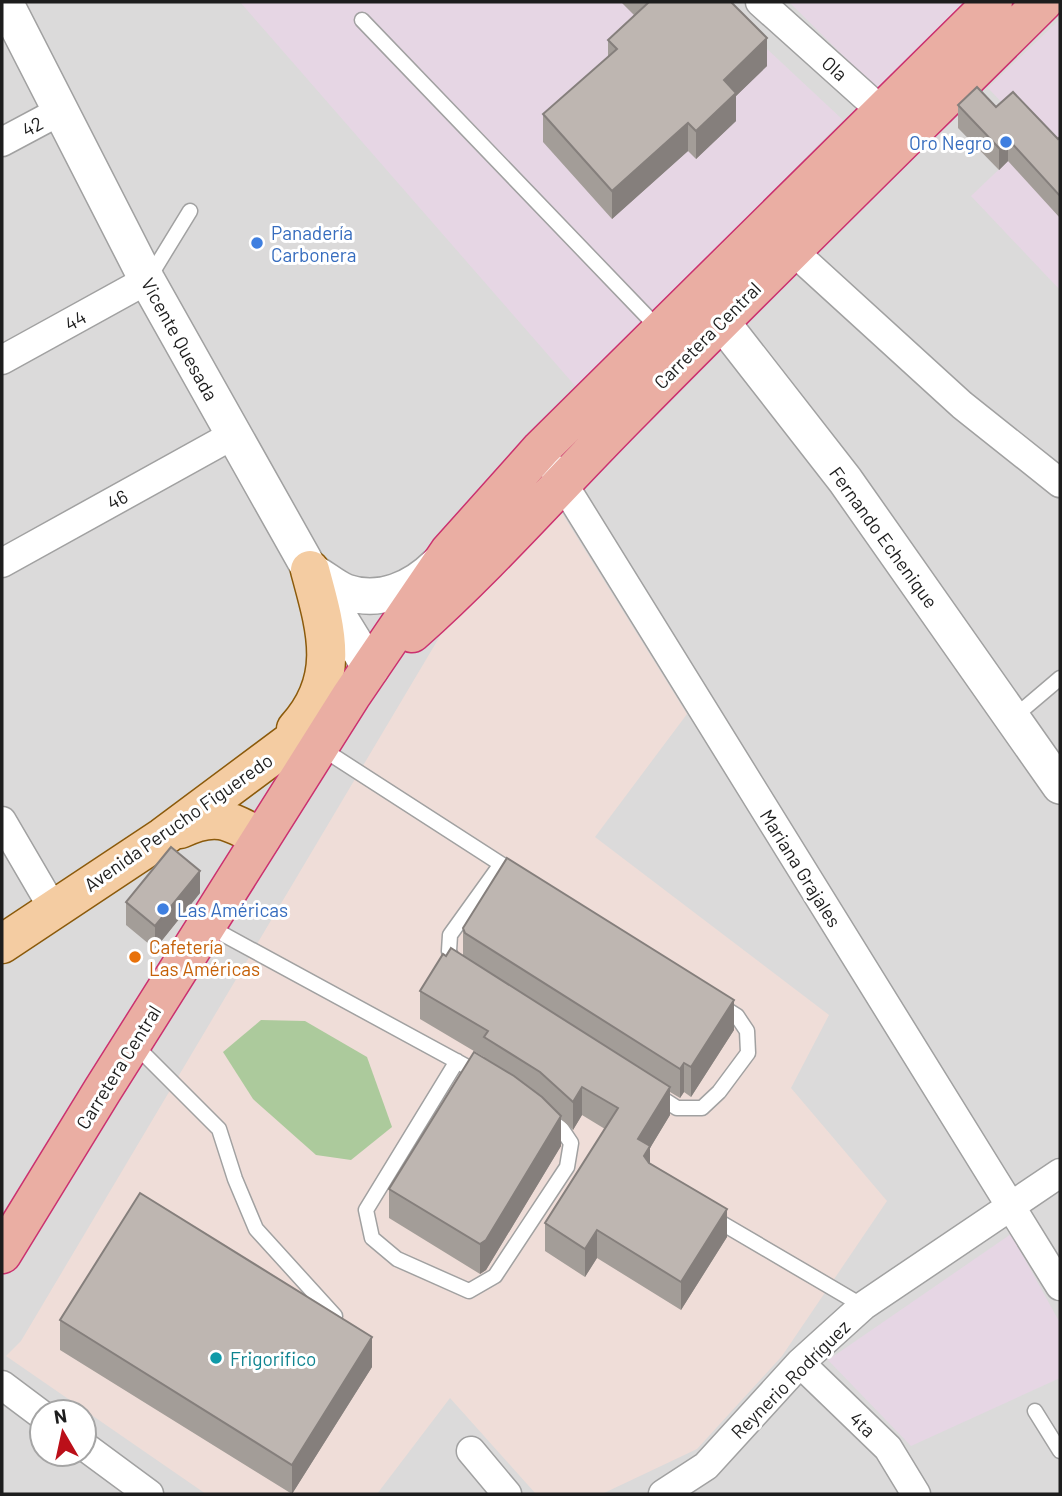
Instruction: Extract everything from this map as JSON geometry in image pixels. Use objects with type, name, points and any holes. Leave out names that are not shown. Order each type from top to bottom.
[{"type":"highway","name":"Carretera Central","points":[[2,1254],[268,827],[449,552],[541,449],[661,331],[709,308],[792,250],[993,2]]},
{"type":"highway","name":"Carretera Central","points":[[361,682],[451,598],[562,481],[709,308],[895,123],[1043,2]]},
{"type":"main road","points":[[269,758],[304,720],[320,694],[328,657],[324,623],[310,570]]},
{"type":"main road","name":"Avenida Perucho Figueredo","points":[[2,944],[163,837],[269,758],[361,682]]},
{"type":"main road","points":[[163,837],[196,822],[218,818],[268,827],[270,802],[262,794],[224,791]]},
{"type":"street","name":"Vicente Quesada","points":[[5,2],[148,280],[310,570],[361,682]]},
{"type":"street","name":"Ola","points":[[760,2],[895,123]]},
{"type":"street","name":"42","points":[[2,142],[62,110]]},
{"type":"street","points":[[792,250],[962,405],[1060,483]]},
{"type":"street","name":"44","points":[[2,360],[148,280]]},
{"type":"street","name":"Fernando Echenique","points":[[709,308],[845,480],[1060,786]]},
{"type":"street","name":"46","points":[[2,563],[233,435]]},
{"type":"street","name":"Mariana Grajales","points":[[541,449],[1060,1286]]},
{"type":"street","points":[[310,570],[345,592],[362,596],[383,595],[404,590],[425,578],[449,552]]},
{"type":"street","points":[[2,821],[54,910]]},
{"type":"street","name":"Reynerio Rodríguez","points":[[663,1494],[706,1466],[800,1363],[863,1306],[1060,1174]]},
{"type":"street","name":"4ta","points":[[800,1363],[888,1448],[916,1494]]},
{"type":"street","points":[[2,1385],[28,1404]]},
{"type":"street","points":[[471,1451],[507,1494]]},
{"type":"street","points":[[98,1456],[149,1494]]},
{"type":"lane","points":[[362,20],[661,331]]},
{"type":"lane","points":[[148,280],[190,211]]},
{"type":"lane","points":[[1014,718],[1060,678]]},
{"type":"lane","points":[[319,747],[534,886]]},
{"type":"lane","points":[[466,975],[457,969],[449,951],[450,934],[501,864]]},
{"type":"lane","points":[[206,925],[496,1083]]},
{"type":"lane","points":[[643,1087],[677,1108],[702,1108],[719,1092],[748,1053],[747,1031],[737,1016],[703,995]]},
{"type":"lane","points":[[133,1042],[219,1129],[235,1180],[256,1230],[334,1317]]},
{"type":"lane","points":[[457,1062],[366,1210],[372,1238],[397,1259],[469,1291],[495,1276],[567,1167],[571,1143],[561,1128],[528,1105]]},
{"type":"lane","points":[[701,1210],[863,1306]]},
{"type":"lane","points":[[1035,1411],[1060,1451]]},
{"type":"shaded area","points":[[2,2],[1060,2],[1060,1494],[2,1494]]},
{"type":"shaded area","points":[[240,2],[717,2],[843,120],[577,388]]},
{"type":"shaded area","points":[[789,2],[980,2],[885,97]]},
{"type":"shaded area","points":[[1060,19],[1060,290],[971,196],[1034,136],[988,88]]},
{"type":"shaded area","points":[[557,505],[687,714],[595,837],[829,1015],[791,1088],[887,1201],[782,1356],[697,1449],[602,1494],[536,1494],[450,1398],[377,1494],[206,1494],[98,1419],[98,1398],[67,1398],[6,1356],[21,1341],[446,626]]},
{"type":"shaded area","points":[[1011,1234],[1060,1323],[1060,1378],[911,1446],[828,1360]]},
{"type":"green space","points":[[261,1020],[305,1021],[367,1057],[392,1127],[351,1160],[316,1155],[253,1099],[223,1052]]},
{"type":"building","points":[[649,2],[731,2],[767,38],[724,80],[736,93],[696,131],[688,123],[612,191],[543,114],[617,49],[608,40]]},
{"type":"building","points":[[977,87],[996,107],[1013,92],[1058,139],[1060,137],[1060,196],[1008,139],[999,148],[958,105]]},
{"type":"building","points":[[171,847],[200,871],[155,926],[126,902]]},
{"type":"building","points":[[507,858],[734,1000],[691,1067],[684,1063],[680,1069],[465,933],[463,928]]},
{"type":"building","points":[[451,948],[670,1087],[638,1139],[650,1146],[644,1156],[649,1163],[727,1209],[681,1282],[597,1230],[585,1249],[545,1223],[618,1108],[582,1087],[573,1102],[540,1072],[484,1037],[488,1031],[420,991],[443,954],[446,956]]},
{"type":"building","points":[[474,1052],[514,1076],[542,1097],[561,1116],[486,1240],[480,1244],[389,1189]]},
{"type":"building","name":"Frigorifico","points":[[140,1193],[372,1337],[292,1465],[60,1320]]},
{"type":"place","name":"Oro Negro","points":[[1006,142]]},
{"type":"place","name":"Panadería Carbonera","points":[[257,243]]},
{"type":"place","name":"Las Américas","points":[[163,909]]},
{"type":"place","name":"Cafetería Las Américas","points":[[135,957]]},
{"type":"place","name":"Frigorifico","points":[[216,1358]]}]
